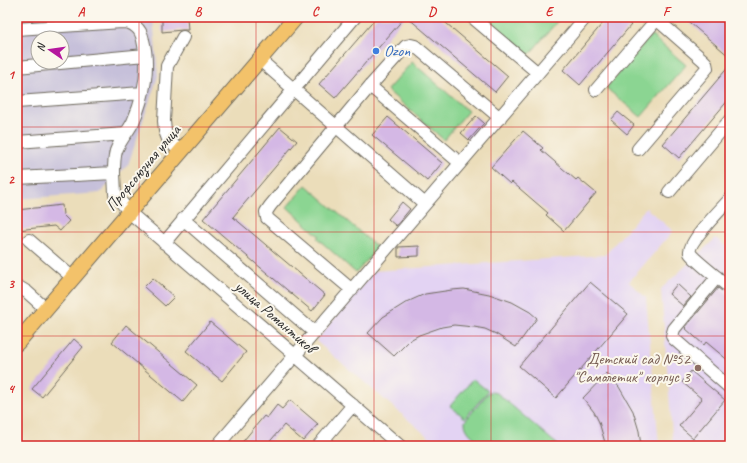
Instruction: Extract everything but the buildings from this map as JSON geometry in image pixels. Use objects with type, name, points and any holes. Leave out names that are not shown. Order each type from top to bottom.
[{"type":"main road","name":"Профсоюзная улица","points":[[17,343],[296,17]]},
{"type":"street","points":[[164,243],[355,17]]},
{"type":"street","points":[[472,17],[538,73]]},
{"type":"street","points":[[217,446],[315,334],[586,17]]},
{"type":"street","points":[[596,90],[655,18],[706,63],[707,68],[705,71],[638,149]]},
{"type":"street","name":"улица Романтиков","points":[[17,29],[122,22],[128,23],[137,28],[141,33],[146,55],[147,70],[138,110],[116,152],[114,173],[115,194],[129,212],[164,243],[400,446]]},
{"type":"street","points":[[180,152],[168,139],[165,131],[166,74],[169,60],[184,38]]},
{"type":"street","points":[[352,290],[267,218],[266,212],[370,86],[406,46],[411,45],[415,46],[500,118]]},
{"type":"street","points":[[17,67],[146,55]]},
{"type":"street","points":[[259,59],[426,204]]},
{"type":"street","points":[[370,86],[460,163]]},
{"type":"street","points":[[17,102],[142,93]]},
{"type":"street","points":[[669,192],[730,120]]},
{"type":"street","points":[[17,142],[126,134]]},
{"type":"street","points":[[17,178],[114,173]]},
{"type":"street","points":[[729,201],[700,233],[690,248],[691,254],[730,288]]},
{"type":"street","points":[[183,219],[315,334]]},
{"type":"street","points":[[29,240],[73,278]]},
{"type":"street","points":[[717,277],[674,329],[672,336],[674,340],[730,388]]},
{"type":"street","points":[[17,286],[27,292],[46,309]]},
{"type":"street","points":[[318,446],[353,405]]},
{"type":"shaded area","points":[[17,17],[153,17],[158,76],[128,165],[100,193],[17,199]]},
{"type":"shaded area","points":[[646,208],[673,231],[629,282],[646,298],[659,446],[439,446],[316,341],[374,271],[605,255]]},
{"type":"shaded area","name":"Детский сад №52 \"Самолетик\" корпус 3","points":[[716,238],[730,250],[730,446],[673,446],[661,289]]},
{"type":"green space","points":[[495,17],[561,17],[527,57],[489,24]]},
{"type":"green space","points":[[651,35],[686,65],[641,117],[606,88]]},
{"type":"green space","points":[[412,62],[468,111],[444,140],[387,90]]},
{"type":"green space","points":[[306,185],[378,248],[356,273],[317,238],[319,236],[287,207]]},
{"type":"green space","points":[[473,379],[488,391],[465,418],[450,406]]},
{"type":"green space","points":[[488,393],[497,393],[559,446],[484,446],[469,432],[465,425],[465,421]]},
{"type":"place","name":"Ozon","points":[[376,51]]},
{"type":"place","name":"Детский сад №52 \"Самолетик\" корпус 3","points":[[698,368]]}]
